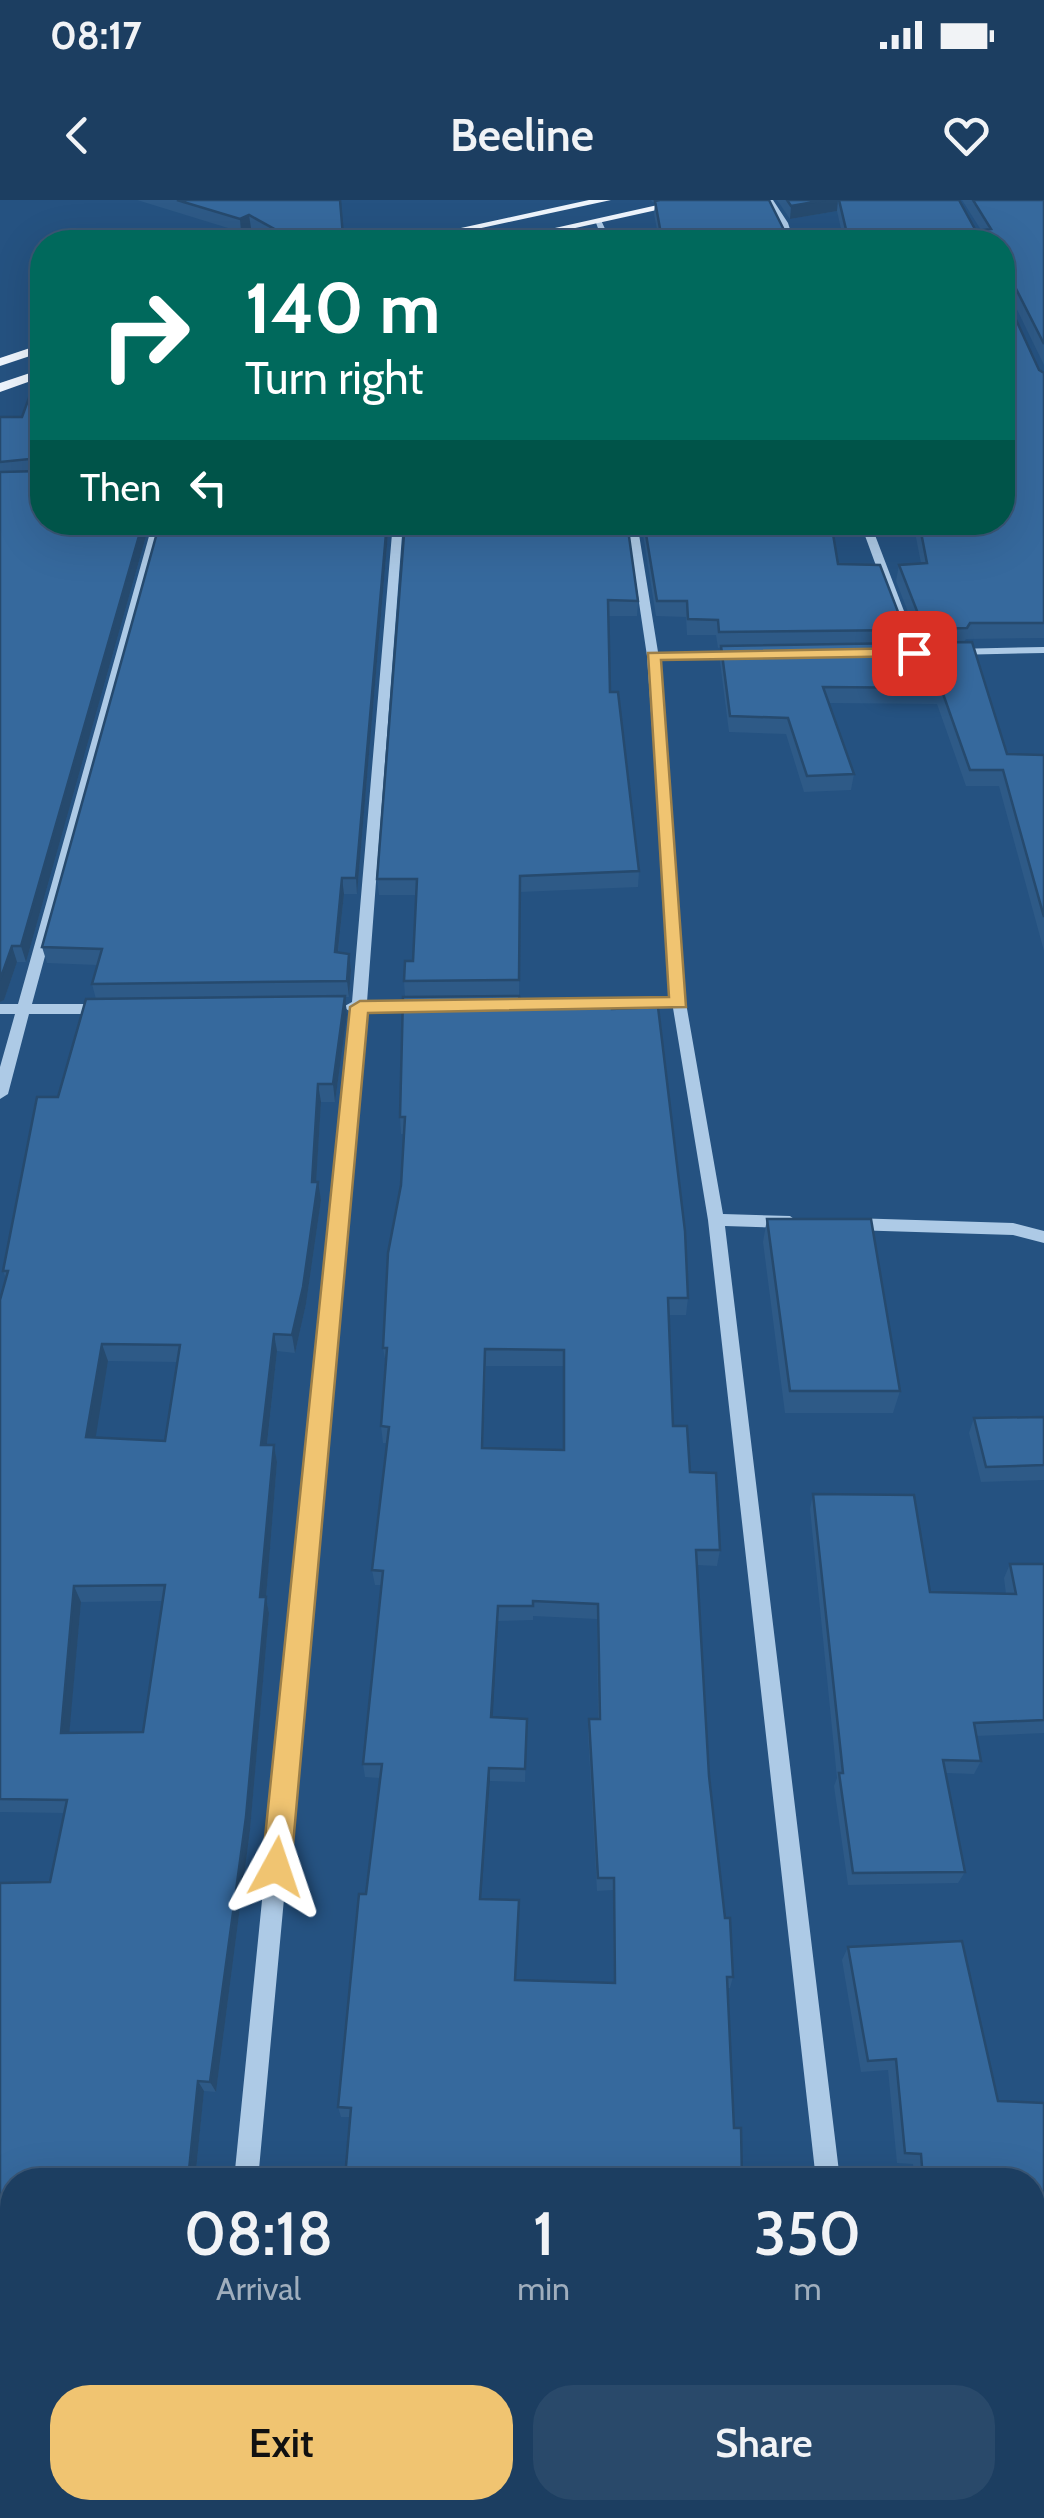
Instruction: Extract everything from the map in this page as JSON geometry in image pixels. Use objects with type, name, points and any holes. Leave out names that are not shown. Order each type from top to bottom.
[{"type":"main road","points":[[460,230],[604,200]]},
{"type":"main road","points":[[558,230],[696,200]]},
{"type":"main road","points":[[0,362],[30,352]]},
{"type":"main road","points":[[0,388],[30,377]]},
{"type":"street","points":[[769,200],[784,230]]},
{"type":"street","points":[[598,222],[602,230]]},
{"type":"street","points":[[0,1094],[154,535]]},
{"type":"street","points":[[247,2168],[360,1007],[397,535]]},
{"type":"street","points":[[634,535],[653,656],[679,1003],[716,1220],[827,2168]]},
{"type":"street","points":[[870,535],[914,653]]},
{"type":"street","points":[[895,653],[1044,650]]},
{"type":"street","points":[[653,656],[765,654]]},
{"type":"street","points":[[579,1004],[679,1003]]},
{"type":"street","points":[[340,1008],[439,1006]]},
{"type":"street","points":[[0,1009],[122,1009]]},
{"type":"street","points":[[716,1220],[814,1223]]},
{"type":"street","points":[[834,1224],[1012,1229],[1044,1236]]},
{"type":"building","points":[[177,200],[340,200],[342,230],[276,230],[249,215],[240,219]]},
{"type":"building","points":[[769,200],[784,230],[660,230],[655,201]]},
{"type":"building","points":[[787,200],[825,200],[791,206]]},
{"type":"building","points":[[839,200],[959,200],[975,230],[846,230]]},
{"type":"building","points":[[973,200],[1044,200],[1044,344],[1015,287],[1015,230],[984,230],[991,229]]},
{"type":"building","points":[[1015,317],[1039,370],[1044,373],[1044,623],[970,623],[967,628],[924,629],[899,565],[927,563],[922,535],[1015,535]]},
{"type":"building","points":[[30,395],[30,459],[0,462],[0,417],[22,417]]},
{"type":"building","points":[[30,471],[30,535],[139,535],[21,946],[12,946],[0,980],[0,472]]},
{"type":"building","points":[[156,535],[386,535],[356,878],[342,878],[335,952],[349,954],[347,981],[92,984],[102,949],[42,947]]},
{"type":"building","points":[[404,535],[629,535],[638,601],[608,600],[610,692],[618,692],[639,871],[520,876],[519,980],[404,981],[405,961],[413,961],[417,879],[377,879]]},
{"type":"building","points":[[646,535],[833,535],[838,564],[880,565],[905,630],[719,632],[718,620],[688,619],[687,601],[657,601]]},
{"type":"building","points":[[972,642],[1007,754],[1044,755],[1044,917],[1003,770],[970,770],[941,688],[823,687],[854,774],[807,776],[788,718],[730,716],[721,646]]},
{"type":"building","points":[[345,996],[333,1084],[318,1084],[312,1182],[318,1182],[303,1287],[292,1335],[274,1334],[261,1445],[274,1445],[260,1597],[266,1597],[246,1817],[210,2082],[198,2081],[189,2168],[0,2168],[0,1883],[50,1882],[67,1800],[0,1799],[0,1300],[37,1097],[58,1097],[86,999]],"holes":[[[102,1344],[180,1345],[165,1441],[86,1437]],[[165,1585],[143,1732],[61,1733],[74,1586]]]},
{"type":"building","points":[[519,996],[520,1001],[611,1001],[612,1009],[658,1007],[685,1231],[688,1298],[668,1298],[673,1426],[687,1426],[690,1472],[716,1473],[720,1550],[696,1550],[709,1776],[725,1918],[730,1918],[733,1977],[727,1977],[734,2128],[741,2128],[742,2168],[346,2168],[351,2108],[338,2107],[359,1894],[366,1894],[382,1764],[363,1764],[383,1571],[372,1570],[389,1427],[381,1426],[387,1348],[383,1348],[388,1253],[401,1185],[405,1117],[400,1117],[403,997]],"holes":[[[485,1349],[564,1350],[564,1450],[482,1448]],[[533,1601],[598,1604],[600,1719],[589,1719],[598,1878],[614,1878],[615,1983],[515,1980],[519,1900],[480,1899],[489,1768],[525,1769],[527,1719],[491,1717],[498,1606],[533,1606]]]},
{"type":"building","points":[[767,1219],[871,1219],[900,1391],[790,1391]]},
{"type":"building","points":[[1044,1417],[1044,1465],[986,1467],[974,1418]]},
{"type":"building","points":[[813,1494],[914,1495],[930,1592],[1016,1594],[1010,1564],[1044,1564],[1044,1720],[974,1723],[981,1761],[943,1760],[965,1872],[853,1873],[839,1773],[843,1773]]},
{"type":"building","points":[[962,1941],[998,2101],[1044,2103],[1044,2168],[922,2168],[921,2154],[905,2153],[896,2059],[868,2061],[848,1947]]},
{"type":"route","points":[[276,1867],[360,1007],[679,1003],[653,656],[914,653]]}]
